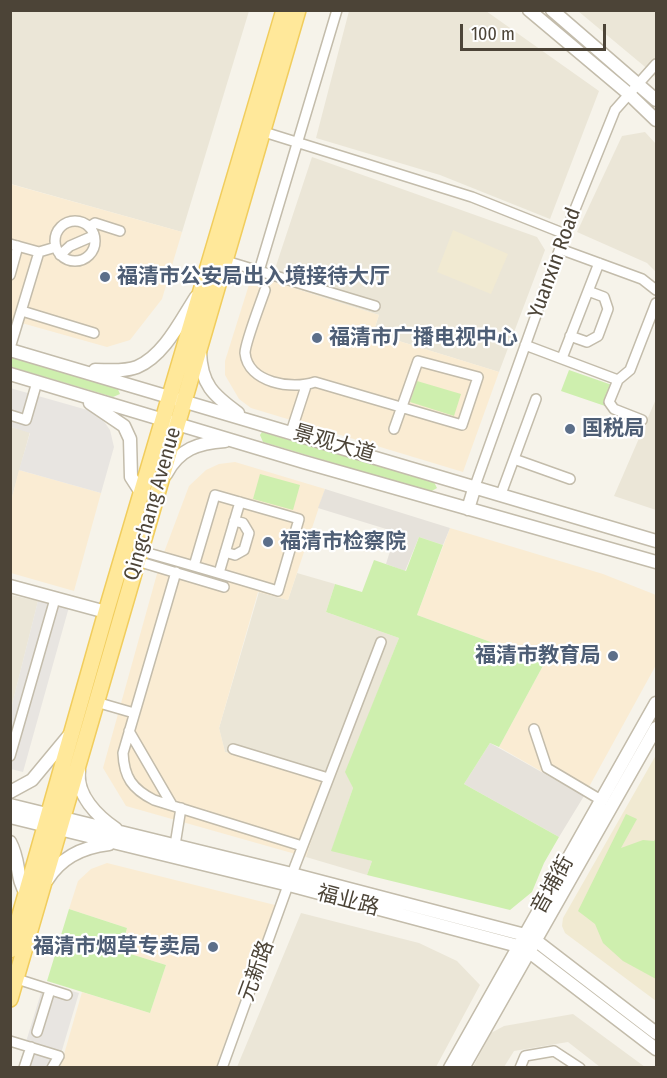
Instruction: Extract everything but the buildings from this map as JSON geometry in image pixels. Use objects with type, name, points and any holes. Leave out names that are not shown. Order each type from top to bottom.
[{"type":"main road","name":"Qingchang Avenue","points":[[177,399],[202,288],[284,10]]},
{"type":"main road","name":"Qingchang Avenue","points":[[10,999],[43,886],[72,732],[106,612],[149,496],[177,399],[204,329],[226,261],[298,10]]},
{"type":"main road","name":"Qingchang Avenue","points":[[10,950],[27,895],[80,758],[142,557],[149,496]]},
{"type":"street","points":[[259,271],[337,10]]},
{"type":"street","points":[[552,10],[657,100]]},
{"type":"street","points":[[533,12],[657,120]]},
{"type":"street","name":"Yuanxin Road","points":[[475,486],[565,234],[615,110],[657,64]]},
{"type":"street","points":[[264,132],[472,197],[565,234]]},
{"type":"street","points":[[78,221],[91,231],[93,246],[86,257],[72,260],[58,251],[57,231],[66,223],[78,221]]},
{"type":"street","points":[[10,275],[14,245],[39,252],[58,251],[70,246],[91,231],[95,223],[120,231]]},
{"type":"street","points":[[560,249],[642,279],[657,290]]},
{"type":"street","points":[[10,349],[39,252]]},
{"type":"street","points":[[226,261],[375,306]]},
{"type":"street","points":[[562,358],[599,263]]},
{"type":"street","points":[[74,369],[112,370],[137,367],[151,358],[170,337],[202,288]]},
{"type":"street","points":[[265,290],[245,353],[252,370],[270,382],[306,386],[315,382],[402,407],[462,424],[478,377],[418,361],[402,407],[394,429]]},
{"type":"street","points":[[570,336],[587,342],[598,336],[608,309],[604,297],[588,291]]},
{"type":"street","points":[[642,420],[614,409],[609,402],[618,380],[630,370],[657,303]]},
{"type":"street","points":[[22,310],[94,333]]},
{"type":"street","points":[[204,329],[200,354],[203,380],[220,399],[246,419]]},
{"type":"street","points":[[525,345],[618,380]]},
{"type":"street","name":"景观大道","points":[[10,349],[657,541]]},
{"type":"street","name":"景观大道","points":[[10,374],[656,563]]},
{"type":"street","points":[[10,415],[26,420],[37,382]]},
{"type":"street","points":[[291,432],[306,386]]},
{"type":"street","points":[[68,391],[106,411],[124,426],[130,439],[131,477],[149,496],[181,454],[197,444],[238,442]]},
{"type":"street","points":[[501,494],[536,399]]},
{"type":"street","points":[[514,459],[570,479]]},
{"type":"street","points":[[468,509],[475,486]]},
{"type":"street","points":[[142,557],[194,566],[278,591],[299,519],[215,495],[194,566]]},
{"type":"street","points":[[219,573],[240,502]]},
{"type":"street","points":[[225,552],[235,555],[244,550],[249,533],[243,523],[234,520]]},
{"type":"street","points":[[142,557],[176,572],[224,587]]},
{"type":"street","points":[[176,572],[123,753],[124,772],[136,791],[176,807],[302,846]]},
{"type":"street","points":[[10,586],[106,612]]},
{"type":"street","points":[[10,756],[55,598]]},
{"type":"street","name":"元新路","points":[[222,1068],[302,846],[381,642]]},
{"type":"street","points":[[96,702],[134,713]]},
{"type":"street","name":"音埔街","points":[[463,1068],[601,800],[657,703]]},
{"type":"street","name":"音埔街","points":[[450,1068],[657,728]]},
{"type":"street","points":[[534,729],[547,768],[601,800]]},
{"type":"street","points":[[129,731],[176,807],[175,845]]},
{"type":"street","points":[[10,792],[32,780],[72,732]]},
{"type":"street","points":[[233,749],[328,778]]},
{"type":"street","points":[[43,886],[62,861],[80,850],[121,838],[82,792],[78,782],[80,758]]},
{"type":"street","name":"福业路","points":[[10,805],[54,822]]},
{"type":"street","name":"福业路","points":[[10,817],[54,822],[290,879]]},
{"type":"street","name":"福业路","points":[[121,838],[175,845],[290,879],[526,943],[657,1033]]},
{"type":"street","points":[[10,842],[18,861],[18,883],[27,895]]},
{"type":"street","name":"福业路","points":[[526,943],[657,1049]]},
{"type":"street","points":[[17,979],[67,995]]},
{"type":"street","points":[[37,1032],[50,990]]},
{"type":"street","points":[[10,1041],[59,1056],[52,1068]]},
{"type":"street","points":[[24,1068],[31,1047]]},
{"type":"street","points":[[520,1068],[525,1056],[554,1051],[573,1066]]},
{"type":"shaded area","points":[[10,11],[249,11],[182,232],[11,184]]},
{"type":"shaded area","points":[[349,11],[486,11],[599,91],[550,219],[440,175],[316,138]]},
{"type":"shaded area","points":[[578,11],[656,11],[656,78],[644,66]]},
{"type":"shaded area","points":[[645,132],[656,144],[656,272],[647,263],[577,232],[622,136]]},
{"type":"shaded area","points":[[312,157],[537,237],[545,250],[499,372],[373,333],[379,315],[271,281]]},
{"type":"shaded area","points":[[10,184],[182,232],[162,299],[130,340],[107,347],[11,320]]},
{"type":"shaded area","points":[[453,230],[508,254],[491,294],[437,272]]},
{"type":"shaded area","points":[[252,275],[379,315],[373,333],[499,372],[463,472],[251,408],[239,399],[225,375],[225,361]]},
{"type":"shaded area","points":[[10,388],[98,413],[110,430],[114,447],[101,493],[19,470],[30,433],[11,427]]},
{"type":"shaded area","points":[[656,399],[656,510],[614,496]]},
{"type":"shaded area","points":[[11,427],[30,432],[11,501]]},
{"type":"shaded area","points":[[235,462],[325,489],[288,600],[258,592],[219,728],[225,752],[329,784],[306,857],[126,806],[103,768],[160,563],[189,486],[206,470],[219,464]]},
{"type":"shaded area","points":[[19,470],[101,493],[74,591],[11,573],[11,501]]},
{"type":"shaded area","points":[[325,489],[450,528],[443,545],[419,537],[405,571],[386,564],[396,532],[318,508]]},
{"type":"shaded area","points":[[450,528],[603,574],[656,595],[656,665],[584,796],[499,747],[545,662],[417,615]]},
{"type":"shaded area","points":[[297,573],[335,584],[326,612],[399,638],[346,772],[353,788],[332,850],[372,861],[367,875],[306,857],[329,784],[225,752],[219,728],[259,592],[288,600]]},
{"type":"shaded area","points":[[10,595],[38,601],[11,709]]},
{"type":"shaded area","points":[[38,601],[69,607],[23,772],[11,769],[11,709]]},
{"type":"shaded area","points":[[490,743],[584,796],[559,837],[464,784]]},
{"type":"shaded area","points":[[656,755],[656,1001],[565,933],[562,926],[563,918]]},
{"type":"shaded area","points":[[107,863],[275,905],[216,1067],[60,1068],[82,992],[150,1013],[166,965],[121,951],[127,928],[69,909],[78,881],[91,869]]},
{"type":"shaded area","points":[[301,913],[419,943],[457,961],[480,985],[436,1067],[237,1067]]},
{"type":"shaded area","points":[[44,983],[79,993],[57,1067],[18,1068]]},
{"type":"shaded area","points":[[573,1014],[645,1067],[600,1067],[568,1042],[514,1051],[504,1067],[473,1067],[491,1033],[504,1026]]},
{"type":"green space","points":[[10,356],[117,387],[120,394],[113,397],[11,367]]},
{"type":"green space","points":[[569,370],[612,385],[605,406],[561,391]]},
{"type":"green space","points":[[417,381],[461,394],[454,416],[410,402]]},
{"type":"green space","points":[[262,432],[434,482],[437,488],[430,492],[263,442],[260,435]]},
{"type":"green space","points":[[260,474],[300,485],[293,510],[253,499]]},
{"type":"green space","points":[[419,537],[443,545],[417,615],[545,662],[499,747],[490,743],[464,784],[559,837],[544,863],[532,892],[510,910],[367,875],[372,861],[331,851],[353,788],[345,772],[399,638],[326,612],[335,584],[362,592],[374,560],[406,571]]},
{"type":"green space","points":[[626,814],[637,819],[621,848],[643,840],[654,841],[656,838],[656,979],[623,961],[603,943],[595,924],[578,911]]},
{"type":"green space","points":[[69,909],[127,928],[121,951],[166,965],[150,1013],[47,981]]},
{"type":"place","name":"福清市公安局出入境接待大厅","points":[[105,277]]},
{"type":"place","name":"福清市广播电视中心","points":[[317,338]]},
{"type":"place","name":"国税局","points":[[570,429]]},
{"type":"place","name":"福清市检察院","points":[[268,542]]},
{"type":"place","name":"福清市教育局","points":[[613,656]]},
{"type":"place","name":"福清市烟草专卖局","points":[[213,947]]}]
